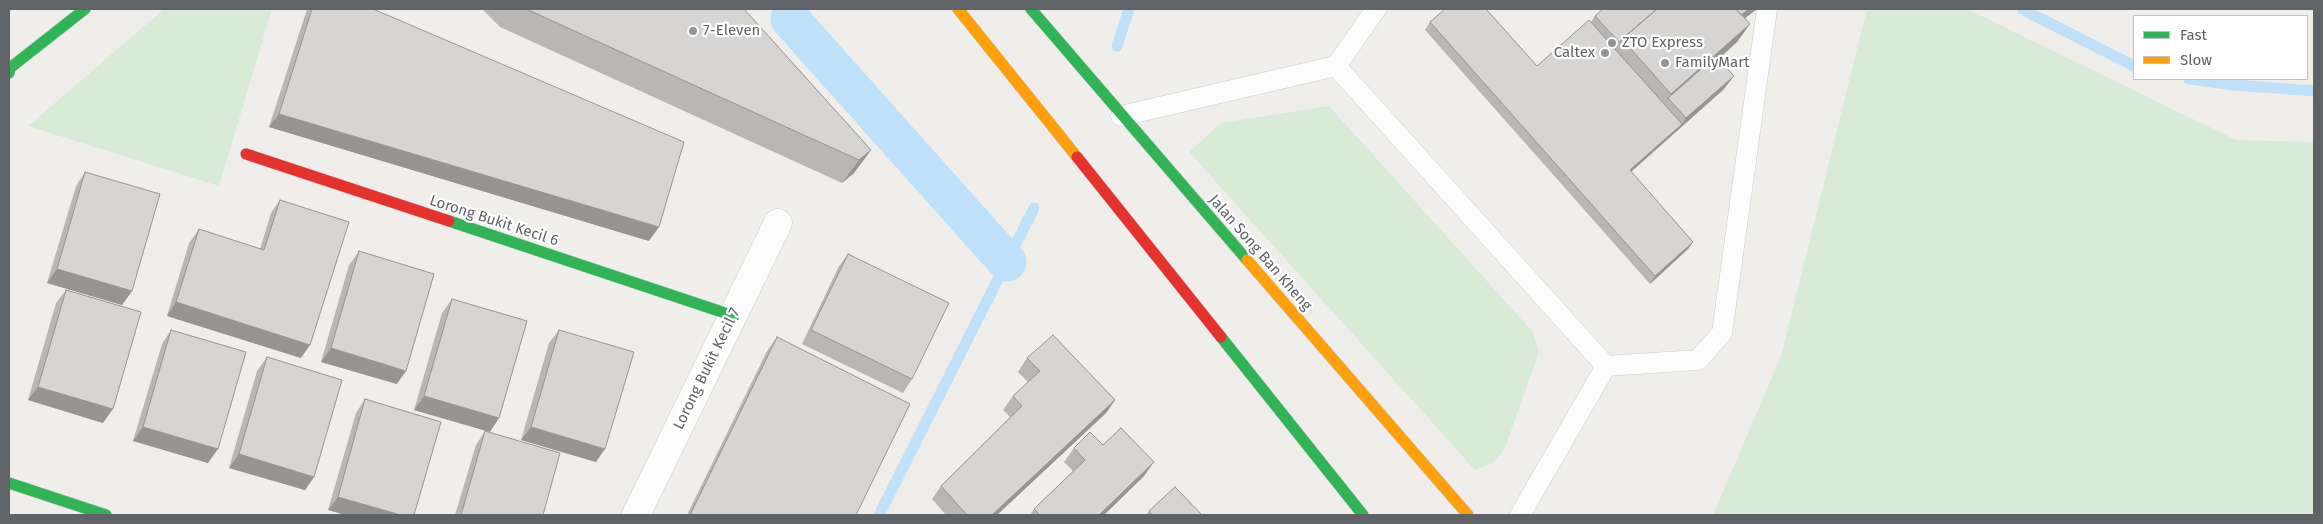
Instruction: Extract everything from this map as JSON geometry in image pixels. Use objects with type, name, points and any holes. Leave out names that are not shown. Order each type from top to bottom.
[{"type":"main road","points":[[9,70],[85,9]]},
{"type":"main road","points":[[958,9],[1363,515]]},
{"type":"main road","name":"Jalan Song Ban Kheng","points":[[1031,9],[1121,116],[1468,515]]},
{"type":"main road","name":"Lorong Bukit Kecil 6","points":[[246,154],[734,316]]},
{"type":"main road","points":[[9,483],[106,515]]},
{"type":"street","name":"Lorong Bukit Kecil 7","points":[[636,515],[778,223]]},
{"type":"lane","points":[[1121,116],[1336,66],[1376,9]]},
{"type":"lane","points":[[1606,366],[1698,360],[1722,333],[1767,9]]},
{"type":"lane","points":[[1336,66],[1606,366]]},
{"type":"lane","points":[[1520,515],[1606,366]]},
{"type":"green space","points":[[164,9],[272,9],[219,186],[28,126]]},
{"type":"green space","points":[[1867,9],[1967,9],[2236,140],[2314,142],[2314,515],[1713,515],[1781,356]]},
{"type":"green space","points":[[1329,106],[1533,332],[1539,352],[1505,448],[1493,463],[1475,470],[1189,152],[1221,123]]},
{"type":"building","points":[[312,9],[373,9],[684,142],[659,227],[279,114]]},
{"type":"building","points":[[526,9],[744,9],[871,150],[859,160]]},
{"type":"building","points":[[1445,9],[1486,9],[1537,66],[1589,20],[1682,124],[1630,170],[1693,242],[1655,276],[1430,22]]},
{"type":"building","points":[[1603,9],[1657,9],[1622,39],[1620,43],[1595,16]]},
{"type":"building","name":"FamilyMart","points":[[1657,9],[1736,9],[1750,24],[1671,94],[1622,39]]},
{"type":"building","points":[[1736,9],[1749,9],[1741,15]]},
{"type":"building","points":[[1716,56],[1734,76],[1686,118],[1668,98]]},
{"type":"building","points":[[85,172],[160,194],[132,291],[57,269]]},
{"type":"building","points":[[280,200],[349,222],[310,345],[176,302],[199,229],[264,250]]},
{"type":"building","points":[[359,251],[434,274],[406,371],[331,348]]},
{"type":"building","points":[[848,254],[949,303],[912,379],[811,330]]},
{"type":"building","points":[[66,290],[141,312],[113,409],[38,387]]},
{"type":"building","points":[[452,299],[527,321],[499,418],[424,396]]},
{"type":"building","points":[[171,330],[246,352],[218,449],[143,427]]},
{"type":"building","points":[[559,330],[634,352],[605,449],[531,427]]},
{"type":"building","points":[[1053,335],[1115,400],[992,515],[967,515],[941,486],[1022,406],[1013,396],[1040,371],[1027,358]]},
{"type":"building","points":[[777,337],[910,404],[856,515],[690,515]]},
{"type":"building","points":[[267,357],[342,380],[314,477],[239,454]]},
{"type":"building","points":[[365,399],[441,422],[414,515],[401,515],[338,497]]},
{"type":"building","points":[[1121,428],[1154,462],[1099,515],[1040,515],[1034,509],[1085,460],[1074,448],[1090,432],[1103,445]]},
{"type":"building","points":[[485,431],[560,453],[543,515],[461,515]]},
{"type":"building","points":[[1175,487],[1202,515],[1152,515],[1149,511]]},
{"type":"waterway","points":[[1117,46],[1129,9]]},
{"type":"waterway","points":[[2022,9],[2133,65]]},
{"type":"waterway","points":[[790,19],[1007,262]]},
{"type":"waterway","points":[[2197,80],[2314,91]]},
{"type":"waterway","points":[[879,515],[1034,208]]},
{"type":"traffic: fast","points":[[9,73],[10,68],[85,9]]},
{"type":"traffic: fast","points":[[1031,9],[1247,260]]},
{"type":"traffic: fast","points":[[449,221],[734,316]]},
{"type":"traffic: fast","points":[[1221,337],[1363,515]]},
{"type":"traffic: fast","points":[[9,483],[106,515]]},
{"type":"traffic: slow","points":[[958,9],[1077,157]]},
{"type":"traffic: slow","points":[[1247,260],[1468,515]]},
{"type":"traffic: jam","points":[[246,154],[449,221]]},
{"type":"traffic: jam","points":[[1077,157],[1221,337]]},
{"type":"place","name":"7-Eleven","points":[[693,31]]},
{"type":"place","name":"ZTO Express","points":[[1612,43]]},
{"type":"place","name":"Caltex","points":[[1605,53]]},
{"type":"place","name":"FamilyMart","points":[[1665,63]]}]
